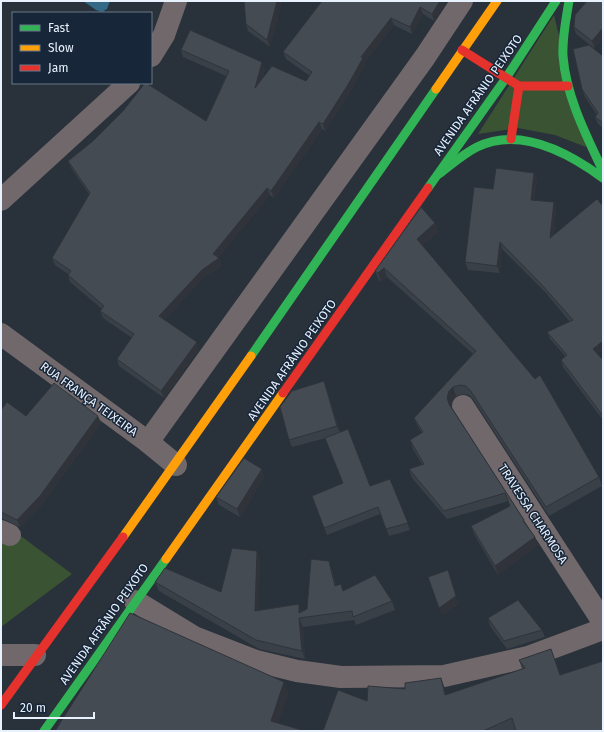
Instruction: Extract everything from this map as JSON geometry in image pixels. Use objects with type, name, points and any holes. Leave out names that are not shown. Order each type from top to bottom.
[{"type":"main road","points":[[1,705],[35,655],[176,464],[497,1]]},
{"type":"main road","name":"AVENIDA AFRÂNIO PEIXOTO","points":[[44,731],[506,78],[556,1]]},
{"type":"main road","points":[[569,1],[564,27],[563,55],[568,86],[576,112],[603,171]]},
{"type":"main road","points":[[462,50],[519,86],[568,86]]},
{"type":"main road","points":[[511,139],[519,86]]},
{"type":"main road","points":[[438,174],[481,145],[511,139],[550,147],[576,159],[603,178]]},
{"type":"street","points":[[152,54],[164,34],[176,1]]},
{"type":"street","points":[[148,442],[425,57],[462,1]]},
{"type":"street","points":[[1,200],[128,84]]},
{"type":"street","name":"RUA FRANÇA TEIXEIRA","points":[[1,334],[176,464]]},
{"type":"street","name":"TRAVESSA CHARMOSA","points":[[463,406],[603,622]]},
{"type":"street","points":[[135,601],[194,637],[256,661],[297,671],[341,677],[444,676],[528,658],[603,629]]},
{"type":"street","points":[[1,655],[35,655]]},
{"type":"green space","points":[[554,15],[586,147],[555,135],[518,128],[478,134]]},
{"type":"green space","points":[[1,525],[10,528],[72,574],[1,627]]},
{"type":"water","points":[[83,1],[110,1],[107,9],[102,12],[96,10]]},
{"type":"building","points":[[244,1],[277,1],[267,40],[246,24]]},
{"type":"building","points":[[322,1],[440,1],[432,14],[420,7],[410,27],[391,18],[361,57],[363,58],[349,83],[323,124],[319,122],[271,191],[267,188],[213,254],[219,258],[202,270],[159,316],[197,342],[161,391],[117,359],[134,334],[100,311],[104,306],[68,275],[71,271],[52,258],[90,193],[68,161],[93,141],[123,111],[144,84],[148,84],[206,121],[229,71],[181,50],[190,30],[262,62],[255,88],[272,66],[306,81],[312,72],[283,52]]},
{"type":"building","points":[[587,1],[603,1],[603,28],[592,41],[574,27],[575,15]]},
{"type":"building","points":[[589,45],[603,56],[603,123],[595,117],[598,113],[582,89],[573,49]]},
{"type":"building","points":[[496,168],[534,173],[531,200],[554,202],[550,238],[597,199],[603,206],[603,341],[593,349],[603,360],[603,416],[561,360],[567,355],[547,332],[573,320],[542,285],[500,242],[497,266],[465,262],[474,187],[493,189]]},
{"type":"building","points":[[421,207],[435,223],[417,239],[535,379],[540,375],[599,477],[546,507],[470,390],[466,386],[460,385],[453,387],[449,391],[447,398],[449,404],[524,520],[523,521],[535,537],[495,566],[471,526],[510,506],[505,493],[444,511],[409,469],[424,464],[410,440],[423,432],[414,418],[476,351],[384,268],[378,273],[375,271]]},
{"type":"building","points":[[324,381],[337,426],[289,440],[280,407],[292,391]]},
{"type":"building","points":[[54,383],[98,416],[40,496],[17,520],[1,512],[1,410],[7,402],[26,416]]},
{"type":"building","points":[[348,429],[370,486],[390,479],[408,523],[386,529],[378,507],[324,528],[312,496],[343,483],[325,438]]},
{"type":"building","points":[[244,458],[262,469],[237,509],[216,497]]},
{"type":"building","points":[[232,548],[257,551],[255,611],[299,604],[299,613],[307,609],[311,559],[329,561],[335,586],[341,584],[343,591],[375,575],[392,601],[353,617],[352,611],[299,618],[302,651],[256,640],[155,582],[165,568],[221,592]]},
{"type":"building","points":[[448,570],[456,596],[439,608],[428,577]]},
{"type":"building","points":[[518,600],[542,630],[504,641],[488,618]]},
{"type":"building","points":[[130,613],[284,682],[271,721],[305,731],[55,731]]},
{"type":"building","points":[[551,649],[560,675],[603,661],[603,731],[516,731],[512,718],[483,731],[323,731],[338,690],[367,701],[368,686],[405,689],[405,683],[441,678],[445,695],[525,668],[519,660]]},
{"type":"traffic: fast","points":[[428,188],[506,78],[556,1]]},
{"type":"traffic: fast","points":[[569,1],[563,42],[565,71],[572,100],[603,171]]},
{"type":"traffic: fast","points":[[251,356],[436,89]]},
{"type":"traffic: fast","points":[[439,174],[462,156],[477,147],[493,141],[510,139],[543,145],[560,152],[603,178]]},
{"type":"traffic: fast","points":[[44,731],[166,559]]},
{"type":"traffic: slow","points":[[436,89],[497,1]]},
{"type":"traffic: slow","points":[[123,537],[251,356]]},
{"type":"traffic: slow","points":[[166,559],[283,393]]},
{"type":"traffic: jam","points":[[462,50],[519,86],[568,86]]},
{"type":"traffic: jam","points":[[511,139],[519,86]]},
{"type":"traffic: jam","points":[[283,393],[428,188]]},
{"type":"traffic: jam","points":[[1,705],[123,537]]}]
